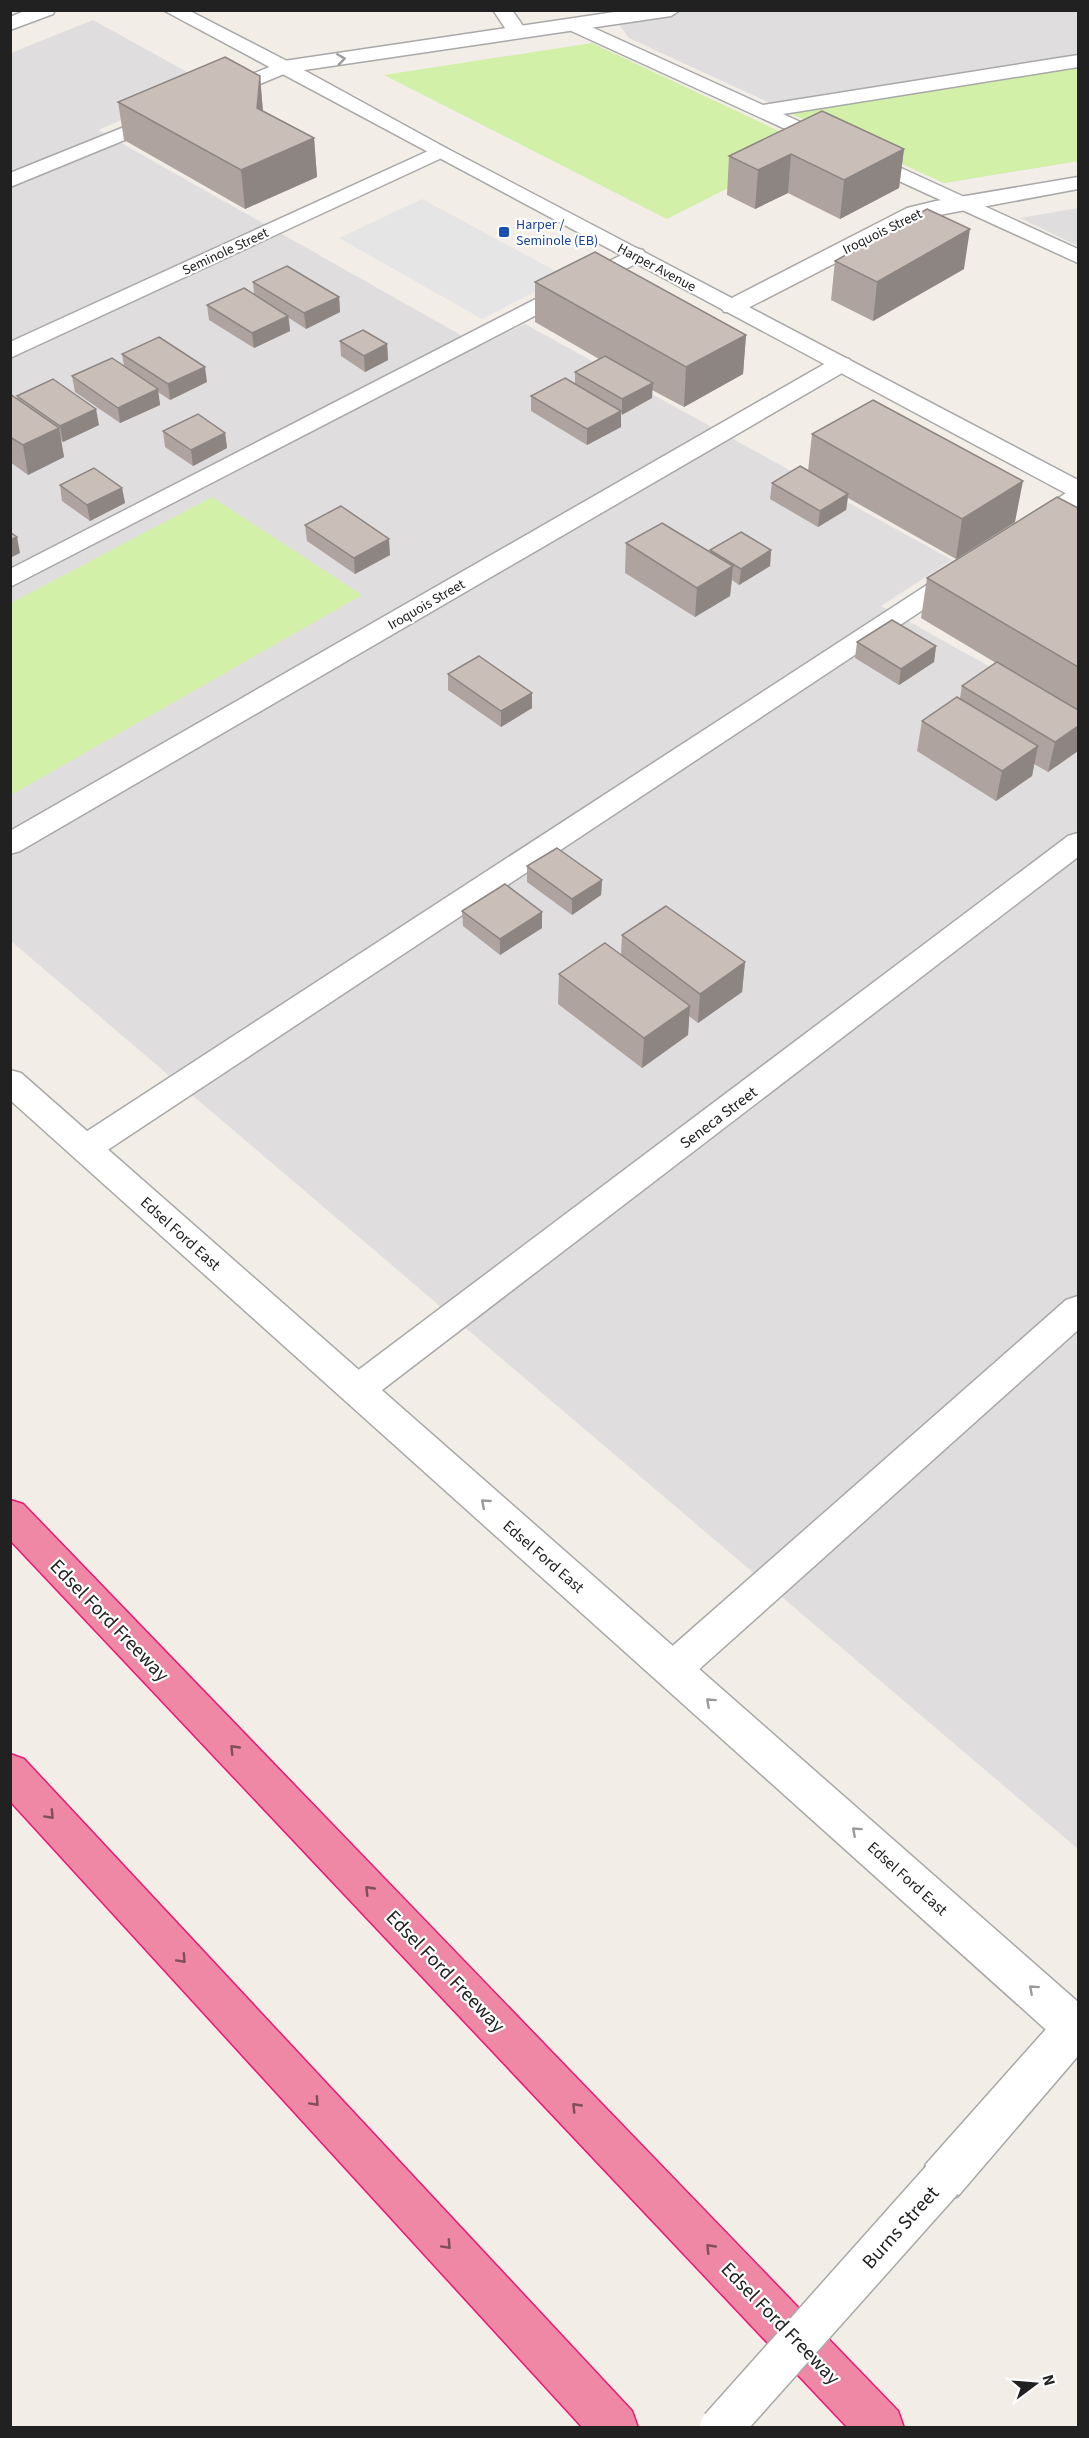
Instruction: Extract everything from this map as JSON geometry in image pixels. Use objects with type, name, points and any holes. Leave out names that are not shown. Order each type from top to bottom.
[{"type":"highway","name":"Edsel Ford Freeway","points":[[10,1515],[881,2427]]},
{"type":"highway","points":[[10,1772],[615,2427]]},
{"type":"street","points":[[10,24],[46,10]]},
{"type":"street","name":"Harper Avenue","points":[[172,10],[284,67],[439,152],[1078,490]]},
{"type":"street","points":[[502,10],[518,33]]},
{"type":"street","points":[[10,181],[284,67],[671,10]]},
{"type":"street","points":[[574,25],[963,202],[1078,257]]},
{"type":"street","points":[[761,111],[1078,61]]},
{"type":"street","name":"Seminole Street","points":[[10,351],[439,152]]},
{"type":"street","name":"Iroquois Street","points":[[732,306],[915,213],[963,202],[1078,183]]},
{"type":"street","points":[[10,579],[635,255]]},
{"type":"street","name":"Iroquois Street","points":[[10,844],[841,364]]},
{"type":"street","points":[[86,1148],[1078,496]]},
{"type":"street","name":"Seneca Street","points":[[357,1390],[1078,843]]},
{"type":"street","name":"Edsel Ford East","points":[[10,1081],[1078,2028]]},
{"type":"street","points":[[674,1669],[1078,1310]]},
{"type":"street","name":"Burns Street","points":[[721,2427],[1078,2028]]},
{"type":"shaded area","points":[[609,11],[1078,11],[1078,161],[944,183],[629,38]]},
{"type":"shaded area","points":[[93,20],[207,83],[98,130],[480,346],[525,324],[952,560],[881,606],[1078,716],[1078,1849],[11,941],[11,53]]},
{"type":"shaded area","points":[[422,199],[565,276],[482,319],[339,238]]},
{"type":"shaded area","points":[[1078,208],[1078,246],[1020,218]]},
{"type":"green space","points":[[592,43],[811,146],[667,219],[384,75]]},
{"type":"green space","points":[[1078,65],[1078,161],[944,183],[785,111]]},
{"type":"green space","points":[[212,497],[362,595],[11,795],[11,603]]},
{"type":"building","points":[[225,57],[260,76],[257,108],[314,138],[241,170],[118,102]]},
{"type":"building","points":[[822,111],[904,149],[844,180],[791,154],[758,170],[729,156]]},
{"type":"building","points":[[927,209],[970,229],[877,282],[835,261]]},
{"type":"building","points":[[595,252],[746,335],[686,367],[535,282]]},
{"type":"building","points":[[287,266],[339,297],[304,313],[253,282]]},
{"type":"building","points":[[244,288],[288,316],[252,333],[207,305]]},
{"type":"building","points":[[363,330],[387,344],[364,356],[340,341]]},
{"type":"building","points":[[159,337],[205,367],[168,384],[122,354]]},
{"type":"building","points":[[605,356],[653,383],[622,399],[575,372]]},
{"type":"building","points":[[112,358],[158,389],[118,408],[72,376]]},
{"type":"building","points":[[565,378],[621,411],[587,429],[531,396]]},
{"type":"building","points":[[53,379],[96,409],[60,426],[17,396]]},
{"type":"building","points":[[10,394],[59,428],[23,445],[10,437]]},
{"type":"building","points":[[873,400],[1023,481],[962,519],[812,434]]},
{"type":"building","points":[[198,414],[225,433],[191,450],[163,431]]},
{"type":"building","points":[[800,466],[848,494],[820,511],[772,483]]},
{"type":"building","points":[[94,468],[122,488],[87,505],[60,485]]},
{"type":"building","points":[[1057,497],[1078,508],[1078,667],[927,578]]},
{"type":"building","points":[[341,506],[389,539],[354,558],[305,525]]},
{"type":"building","points":[[662,523],[733,566],[697,588],[626,543]]},
{"type":"building","points":[[10,532],[17,537],[10,540]]},
{"type":"building","points":[[741,532],[771,550],[741,569],[710,550]]},
{"type":"building","points":[[892,620],[936,646],[901,669],[857,642]]},
{"type":"building","points":[[479,656],[532,693],[501,711],[448,674]]},
{"type":"building","points":[[997,662],[1078,710],[1078,726],[1055,742],[962,686]]},
{"type":"building","points":[[957,697],[1038,746],[1002,771],[922,721]]},
{"type":"building","points":[[557,848],[602,880],[572,899],[527,866]]},
{"type":"building","points":[[505,884],[542,912],[500,939],[462,911]]},
{"type":"building","points":[[666,906],[745,962],[700,994],[622,935]]},
{"type":"building","points":[[605,943],[690,1006],[644,1038],[559,974]]},
{"type":"place","name":"Harper / Seminole (EB)","points":[[504,232]]}]
